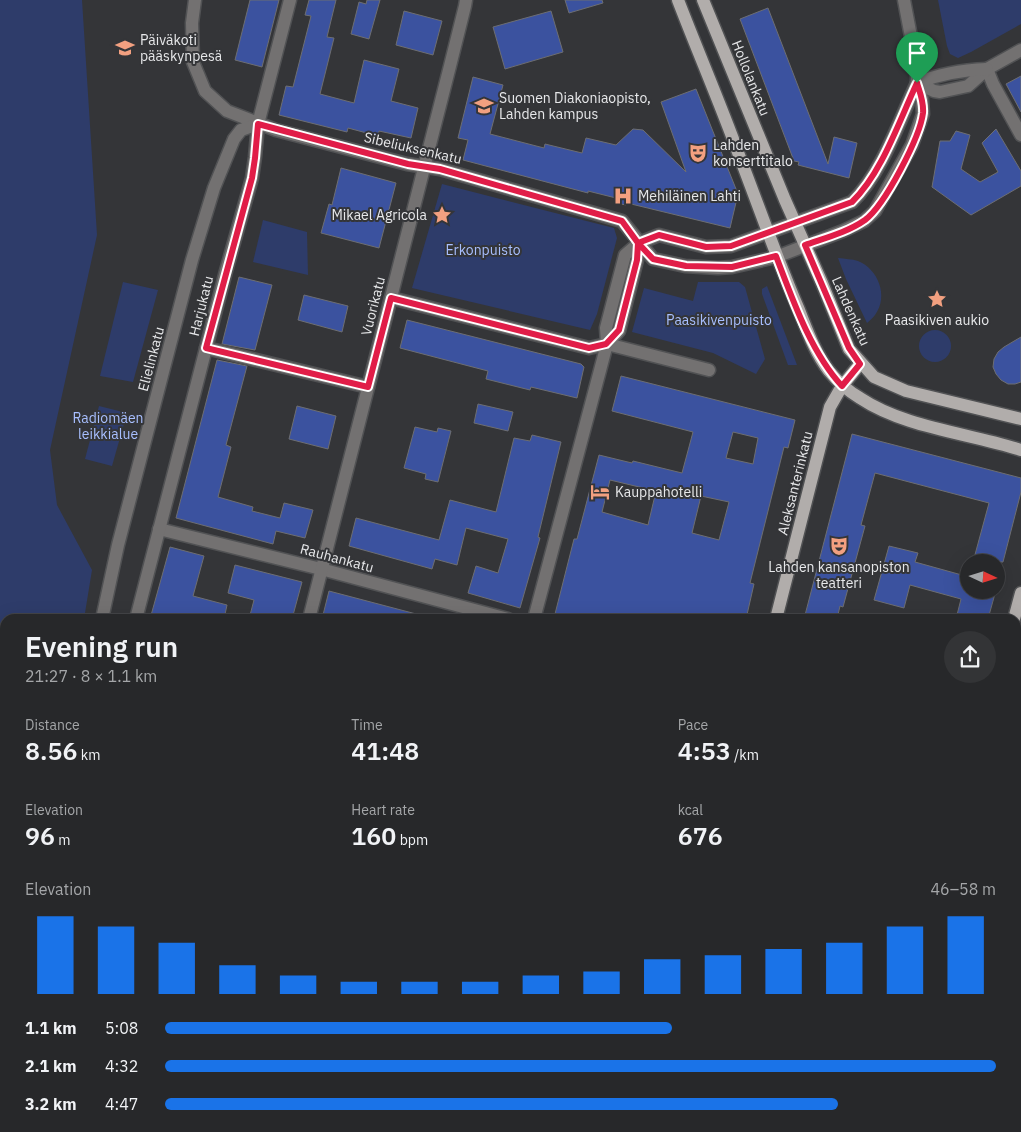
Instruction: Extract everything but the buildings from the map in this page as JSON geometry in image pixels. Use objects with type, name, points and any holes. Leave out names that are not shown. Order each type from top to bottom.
[{"type":"main road","points":[[678,0],[739,154],[776,256],[824,364],[842,386],[886,413],[909,421],[1021,450]]},
{"type":"main road","name":"Hollolankatu","points":[[703,0],[795,222]]},
{"type":"main road","name":"Lahdenkatu","points":[[795,222],[849,348],[860,364],[874,377],[898,388],[1021,420]]},
{"type":"main road","name":"Aleksanterinkatu","points":[[777,614],[830,407],[842,386],[860,364]]},
{"type":"main road","points":[[1015,614],[1021,593]]},
{"type":"street","name":"Sibeliuksenkatu","points":[[195,0],[192,22],[193,62],[205,91],[227,111],[276,130],[424,167],[440,169],[622,221],[638,243],[653,259],[686,266],[732,267],[776,256],[843,231],[864,221],[875,211],[912,145],[923,114],[922,100],[917,83],[917,68],[904,0]]},
{"type":"street","name":"Harjukatu","points":[[137,614],[158,529],[252,178],[258,124],[290,0]]},
{"type":"street","name":"Vuorikatu","points":[[310,614],[467,2]]},
{"type":"street","points":[[535,614],[606,344],[619,330],[637,260],[638,243],[659,235],[706,247],[731,246],[852,202],[864,190],[890,143],[917,83],[934,91],[968,86],[987,69],[1021,50]]},
{"type":"street","points":[[987,69],[993,84],[1021,135]]},
{"type":"street","name":"Elielinkatu","points":[[103,614],[118,545],[192,260],[214,188],[234,139],[241,130],[258,124]]},
{"type":"street","points":[[391,298],[589,348],[606,344],[709,370]]},
{"type":"street","points":[[206,348],[368,387]]},
{"type":"street","name":"Rauhankatu","points":[[158,529],[322,569],[489,614]]},
{"type":"green space","points":[[0,0],[82,0],[97,235],[50,450],[57,505],[92,570],[85,614],[0,614]]},
{"type":"green space","points":[[938,0],[1021,0],[1021,24],[958,58],[950,54],[947,46]]},
{"type":"green space","name":"Erkonpuisto","points":[[442,184],[614,228],[617,238],[597,314],[590,330],[412,288]]},
{"type":"green space","points":[[263,220],[307,232],[308,275],[253,262]]},
{"type":"green space","points":[[838,258],[858,261],[871,270],[876,277],[881,292],[881,300],[879,308],[867,323],[846,279]]},
{"type":"green space","points":[[123,282],[158,290],[133,382],[100,376]]},
{"type":"green space","name":"Paasikivenpuisto","points":[[698,282],[739,282],[745,287],[765,359],[756,374],[713,353],[632,332],[644,288],[693,301]]},
{"type":"green space","points":[[767,286],[797,365],[788,365],[762,294],[762,289]]},
{"type":"green space","points":[[935,330],[941,331],[946,335],[950,340],[950,352],[946,357],[941,361],[935,362],[929,361],[924,357],[920,352],[919,346],[920,340],[924,335],[929,331]]},
{"type":"green space","name":"Radiomäen leikkialue","points":[[99,406],[127,413],[112,466],[85,459]]},
{"type":"place","name":"Päiväkoti pääskynpesä","points":[[125,48]]},
{"type":"place","name":"Suomen Diakoniaopisto, Lahden kampus","points":[[484,106]]},
{"type":"place","name":"Lahden konserttitalo","points":[[698,153]]},
{"type":"place","name":"Mehiläinen Lahti","points":[[623,196]]},
{"type":"place","name":"Mikael Agricola","points":[[442,215]]},
{"type":"place","name":"Paasikiven aukio","points":[[937,299]]},
{"type":"place","name":"Kauppahotelli","points":[[600,492]]},
{"type":"place","name":"Lahden kansanopiston teatteri","points":[[839,546]]},
{"type":"route","points":[[917,83],[890,143],[864,190],[852,202],[731,246],[718,248],[706,247],[659,235],[638,243],[622,221],[440,169],[408,164],[258,124],[252,178],[206,348],[368,387],[391,298],[589,348],[606,344],[619,330],[637,260],[638,243],[653,259],[686,266],[732,267],[776,256],[814,345],[824,364],[842,386],[860,364],[849,348],[805,245],[864,221],[875,211],[912,145],[923,114],[922,100],[917,83]]}]
